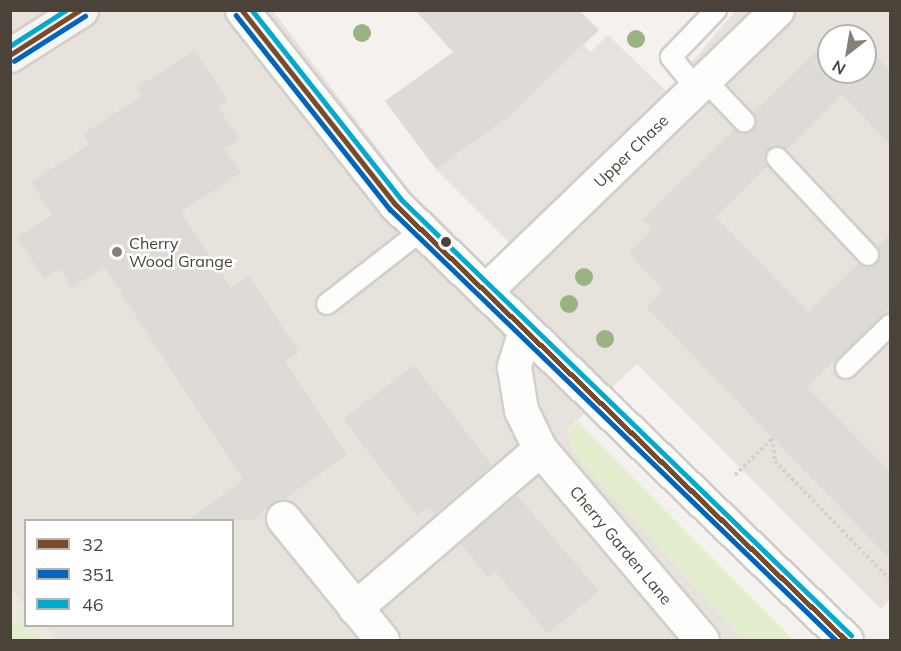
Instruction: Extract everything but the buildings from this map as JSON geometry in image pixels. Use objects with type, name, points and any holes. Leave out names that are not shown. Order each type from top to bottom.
[{"type":"main road","points":[[10,55],[81,10]]},
{"type":"street","points":[[242,10],[395,204],[846,640]]},
{"type":"street","name":"Upper Chase","points":[[485,291],[777,10]]},
{"type":"street","name":"Cherry Garden Lane","points":[[525,330],[514,366],[521,410],[540,449],[702,640]]},
{"type":"street","points":[[355,608],[540,449]]},
{"type":"street","points":[[283,518],[382,640]]},
{"type":"lane","points":[[716,10],[670,57],[744,121]]},
{"type":"lane","points":[[777,158],[868,255]]},
{"type":"lane","points":[[327,304],[422,231]]},
{"type":"lane","points":[[846,368],[891,325]]},
{"type":"path","points":[[761,450],[772,438],[775,461],[891,580]]},
{"type":"shaded area","points":[[11,11],[273,11],[410,191],[487,266],[667,92],[735,11],[890,11],[890,600],[881,609],[637,364],[568,429],[574,453],[743,640],[58,640],[45,627],[234,627],[234,519],[24,519],[24,605],[11,590]]},
{"type":"shaded area","points":[[608,35],[667,92],[510,243],[436,169],[512,113],[584,45],[591,52]]},
{"type":"shaded area","points":[[10,590],[24,605],[24,627],[45,627],[58,640],[11,640]]},
{"type":"green space","points":[[578,422],[793,640],[743,640],[574,453],[568,429]]},
{"type":"green space","points":[[22,617],[24,627],[44,640],[11,640],[11,629]]},
{"type":"transit line","name":"46","points":[[10,46],[66,10]]},
{"type":"transit line","name":"32","points":[[10,55],[80,10]]},
{"type":"transit line","name":"32","points":[[242,10],[395,204],[846,640]]},
{"type":"transit line","name":"46","points":[[252,10],[401,199],[851,635]]},
{"type":"transit line","name":"351","points":[[236,15],[390,209],[836,640]]},
{"type":"transit line","name":"351","points":[[14,61],[85,16]]},
{"type":"place","name":"Cherry Wood Grange","points":[[117,252]]}]
